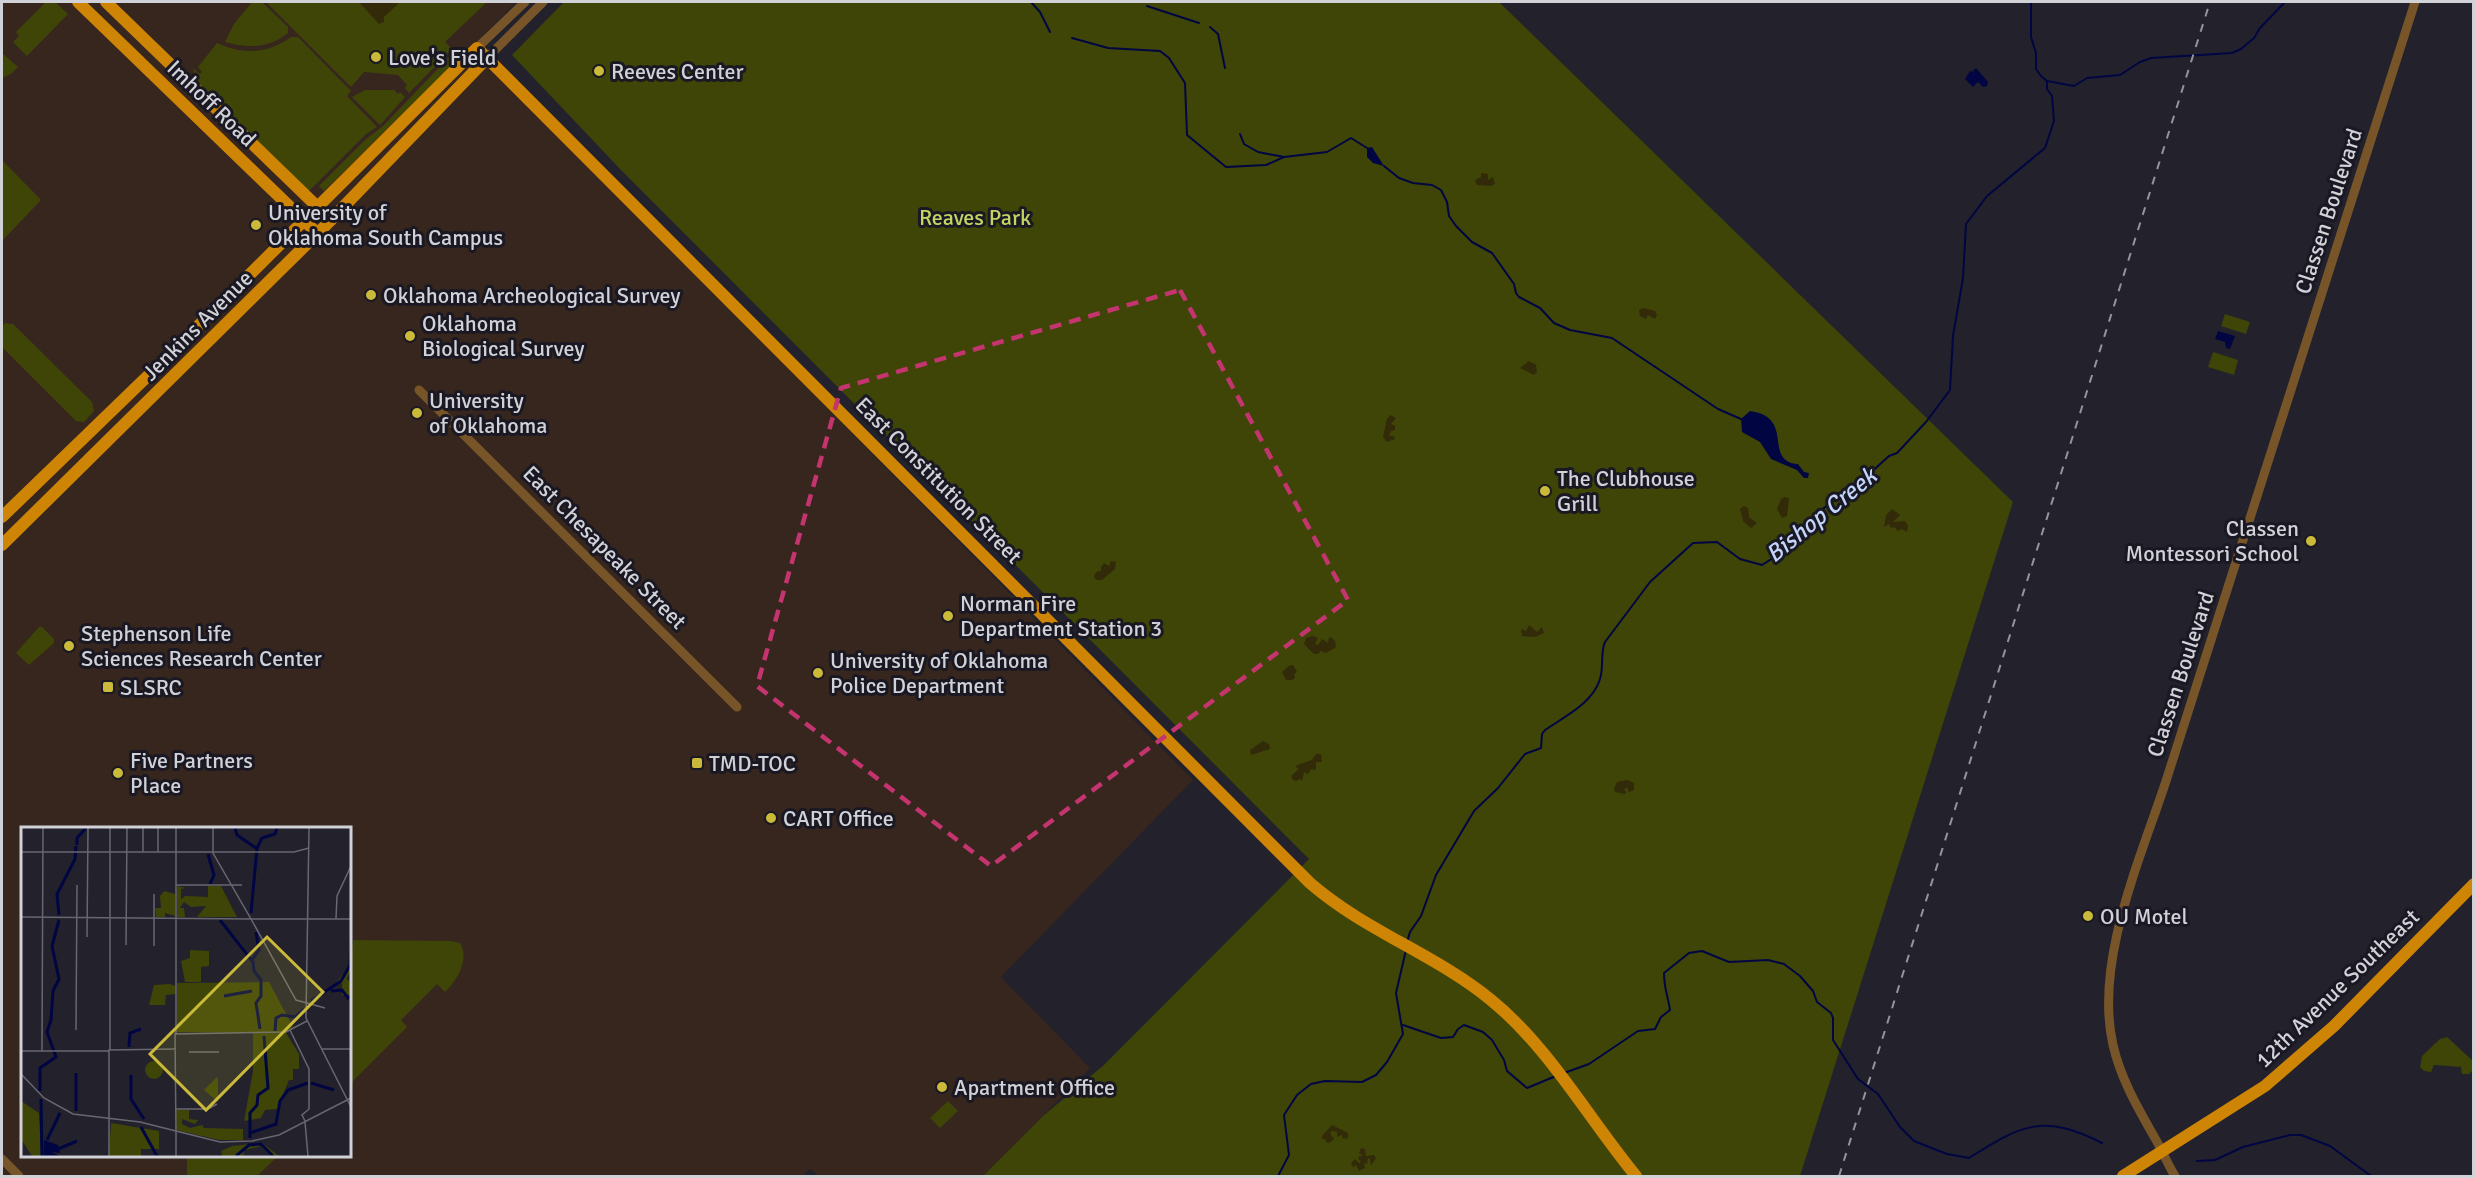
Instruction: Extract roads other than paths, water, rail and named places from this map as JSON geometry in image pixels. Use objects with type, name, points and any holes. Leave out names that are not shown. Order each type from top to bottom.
[{"type":"main road","name":"Imhoff Road","points":[[78,2],[318,234]]},
{"type":"main road","name":"Imhoff Road","points":[[106,2],[331,220]]},
{"type":"main road","name":"Jenkins Avenue","points":[[2,517],[156,368],[477,48]]},
{"type":"main road","name":"East Constitution Street","points":[[477,48],[1310,883],[1337,905],[1432,958],[1472,985],[1502,1010],[1534,1043],[1636,1176]]},
{"type":"main road","name":"Jenkins Avenue","points":[[2,545],[318,234],[487,58]]},
{"type":"main road","points":[[206,318],[219,332]]},
{"type":"main road","points":[[156,368],[170,381]]},
{"type":"main road","name":"12th Avenue Southeast","points":[[2123,1176],[2265,1086],[2334,1026],[2474,884]]},
{"type":"street","name":"Jenkins Avenue","points":[[477,48],[525,2]]},
{"type":"street","name":"Jenkins Avenue","points":[[487,58],[543,2]]},
{"type":"street","name":"Classen Boulevard","points":[[2175,1176],[2127,1089],[2113,1046],[2108,990],[2112,957],[2128,894],[2415,2]]},
{"type":"street","name":"East Chesapeake Street","points":[[419,390],[737,707]]},
{"type":"street","points":[[2,1159],[20,1176]]},
{"type":"waterway","points":[[1031,2],[1040,12],[1050,32]]},
{"type":"waterway","points":[[2031,2],[2031,37],[2036,53],[2036,69],[2047,81]]},
{"type":"waterway","name":"Bishop Creek","points":[[2047,81],[2074,86],[2087,78],[2120,75],[2151,58],[2232,53],[2254,38],[2260,28],[2285,2]]},
{"type":"waterway","points":[[1147,6],[1199,23]]},
{"type":"waterway","points":[[1210,27],[1218,34],[1225,68]]},
{"type":"waterway","points":[[1072,38],[1108,48],[1160,51],[1169,58],[1185,83],[1187,135],[1226,167],[1266,165],[1284,157]]},
{"type":"waterway","name":"Bishop Creek","points":[[1407,942],[1410,932],[1421,916],[1436,875],[1474,811],[1498,788],[1525,754],[1541,748],[1542,734],[1545,730],[1577,709],[1591,695],[1600,679],[1605,642],[1650,582],[1693,543],[1717,542],[1740,559],[1762,565],[1781,553],[1813,516],[1866,477],[1889,456],[1897,453],[1926,422],[1950,390],[1953,336],[1963,278],[1966,224],[1987,196],[2045,148],[2054,121],[2052,96],[2047,89],[2047,81]]},
{"type":"waterway","points":[[1240,134],[1244,144],[1258,152],[1284,157],[1327,152],[1351,138],[1367,148]]},
{"type":"waterway","points":[[1384,166],[1399,178],[1413,183],[1432,185],[1441,190],[1447,202],[1449,216],[1456,226],[1472,242],[1492,253],[1514,284],[1519,297],[1540,308],[1554,323],[1570,330],[1612,338],[1718,409],[1741,419]]},
{"type":"waterway","name":"Bishop Creek","points":[[1278,1176],[1289,1155],[1284,1115],[1297,1095],[1311,1084],[1325,1081],[1362,1082],[1376,1075],[1387,1062],[1403,1034],[1396,993],[1406,950]]},
{"type":"waterway","points":[[1564,1073],[1589,1064],[1638,1031],[1655,1029],[1661,1017],[1670,1010],[1664,973],[1689,953],[1702,951],[1729,962],[1768,960],[1784,964],[1800,976],[1813,991],[1817,1002],[1831,1013],[1833,1040],[1858,1079],[1878,1094],[1900,1127],[1914,1141],[1947,1154],[1969,1158],[2018,1131],[2048,1126],[2064,1128],[2102,1143]]},
{"type":"waterway","points":[[1403,1025],[1441,1038],[1453,1037],[1464,1025],[1483,1032],[1492,1040],[1504,1060],[1507,1071],[1527,1088],[1556,1076]]},
{"type":"waterway","points":[[2197,1161],[2215,1160],[2243,1147],[2290,1135],[2301,1135],[2330,1146],[2371,1176]]},
{"type":"railway","points":[[1839,1176],[2210,2]]},
{"type":"place","name":"Love's Field","points":[[376,57]]},
{"type":"place","name":"Reeves Center","points":[[599,71]]},
{"type":"place","name":"University of Oklahoma South Campus","points":[[256,225]]},
{"type":"place","name":"Oklahoma Archeological Survey","points":[[371,295]]},
{"type":"place","name":"Oklahoma Biological Survey","points":[[410,336]]},
{"type":"place","name":"University of Oklahoma","points":[[417,413]]},
{"type":"place","name":"The Clubhouse Grill","points":[[1545,491]]},
{"type":"place","name":"Classen Montessori School","points":[[2311,541]]},
{"type":"place","name":"Norman Fire Department Station 3","points":[[948,616]]},
{"type":"place","name":"Stephenson Life Sciences Research Center","points":[[69,646]]},
{"type":"place","name":"University of Oklahoma Police Department","points":[[818,673]]},
{"type":"place","name":"SLSRC","points":[[108,687]]},
{"type":"place","name":"TMD-TOC","points":[[697,763]]},
{"type":"place","name":"Five Partners Place","points":[[118,773]]},
{"type":"place","name":"CART Office","points":[[771,818]]},
{"type":"place","name":"OU Motel","points":[[2088,916]]},
{"type":"place","name":"Apartment Office","points":[[942,1087]]},
{"type":"park label","name":"Reaves Park","points":[[975,217]]}]
